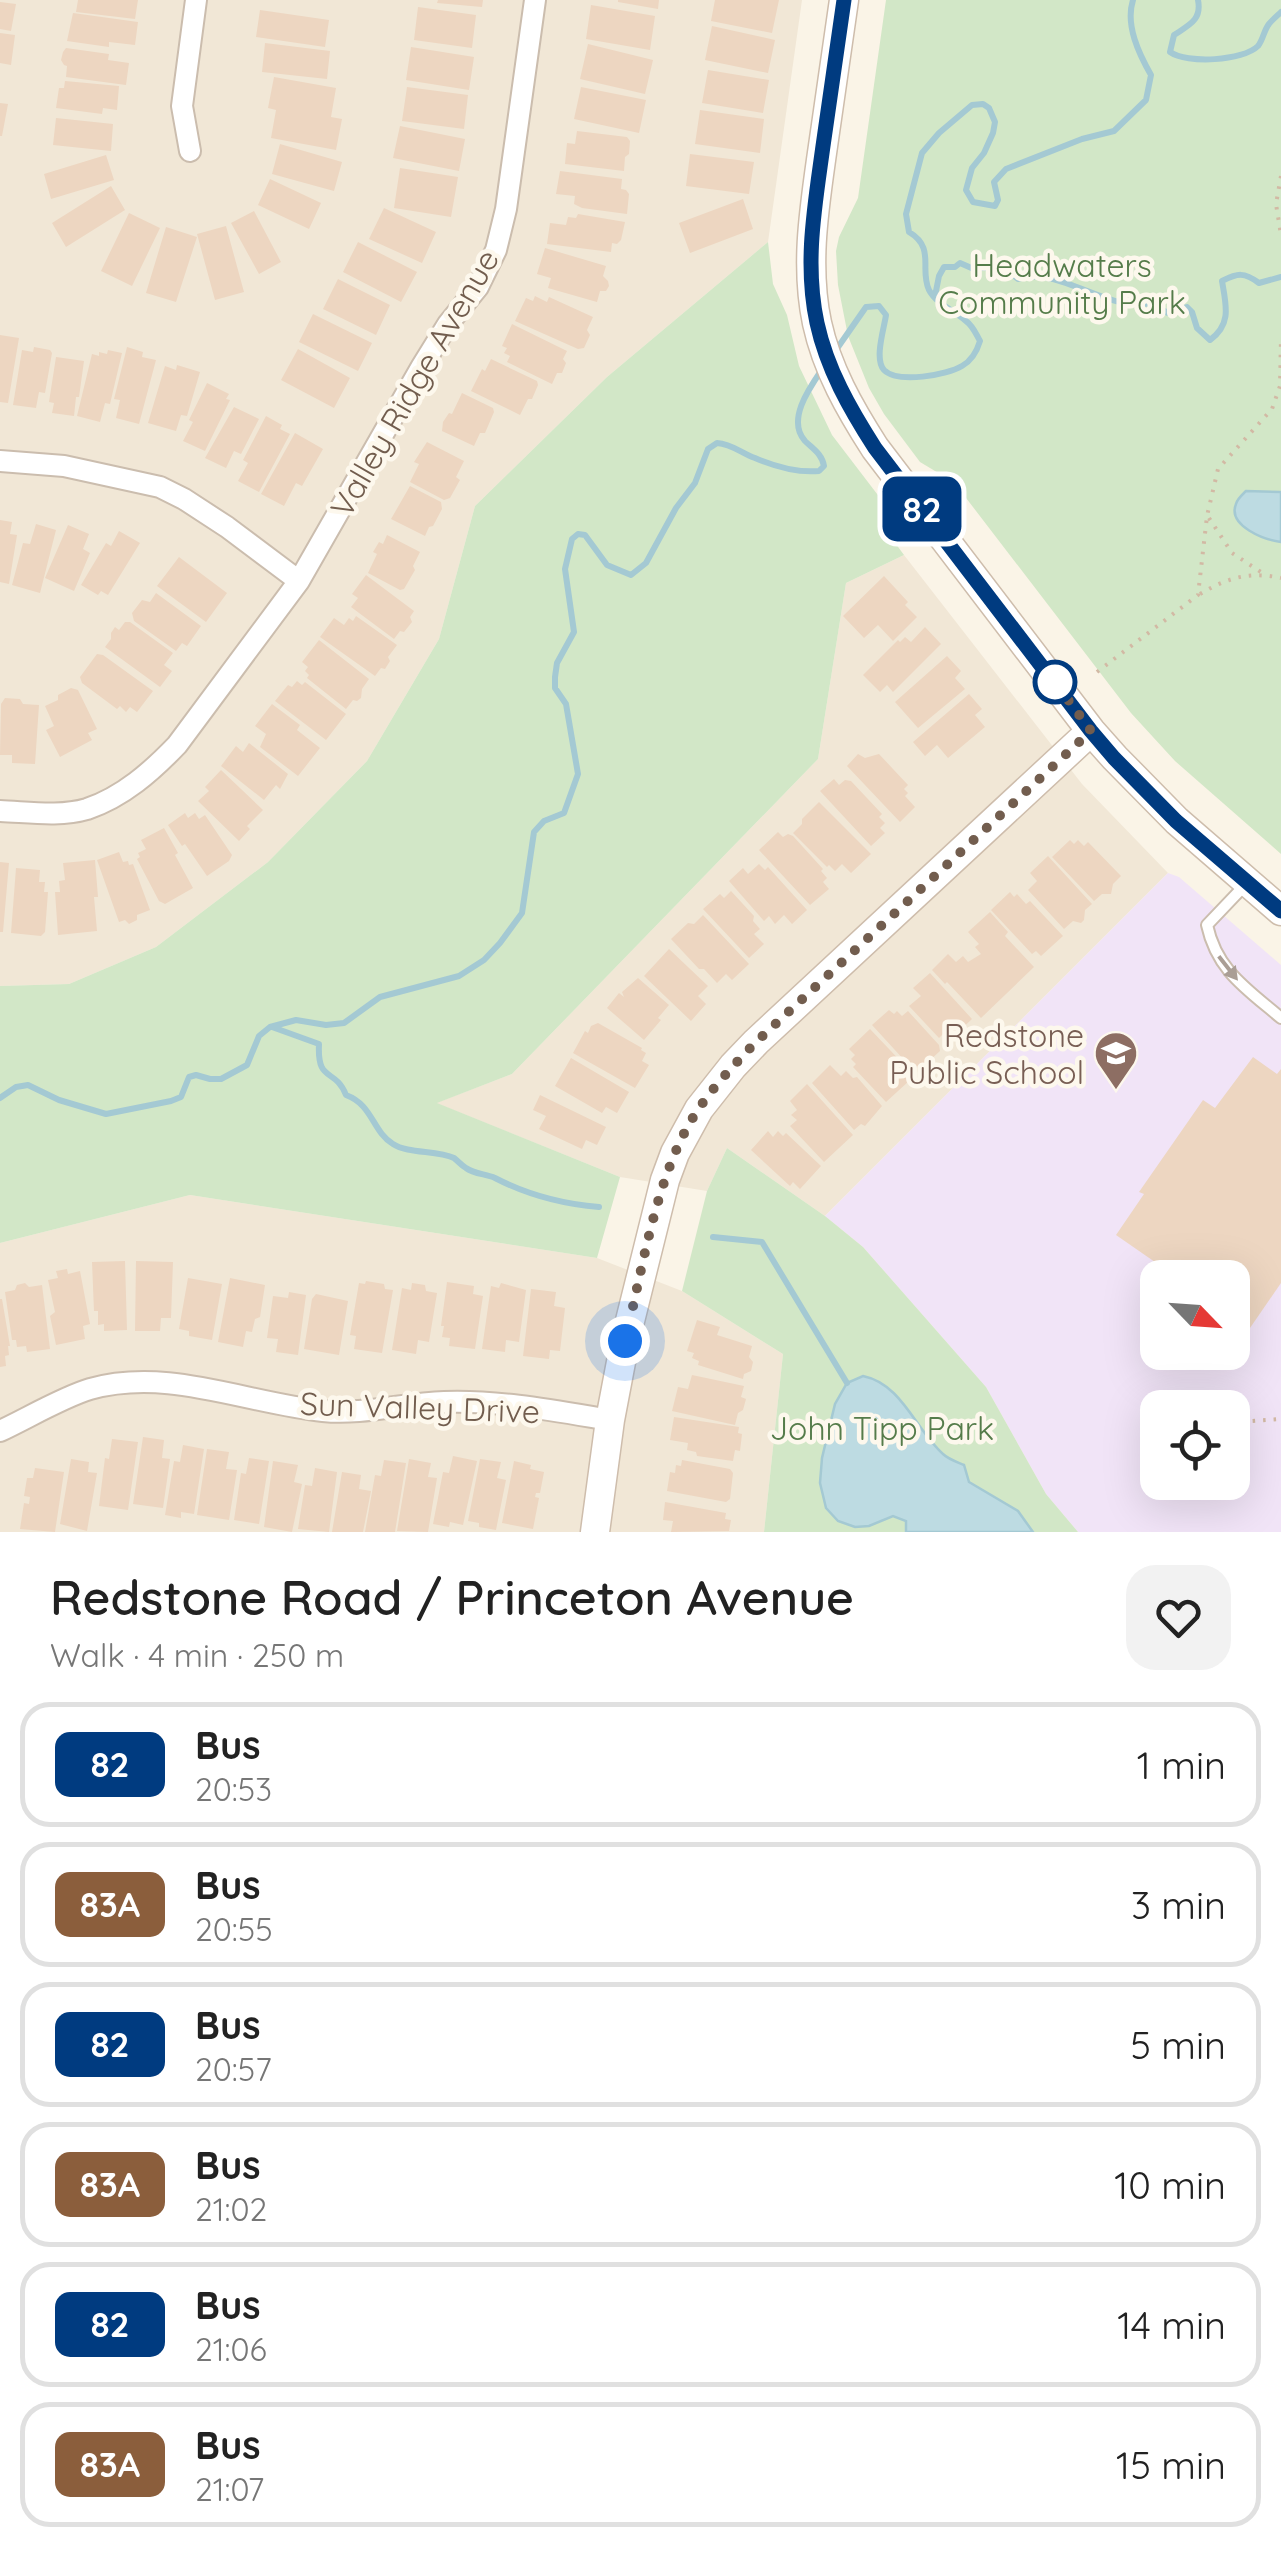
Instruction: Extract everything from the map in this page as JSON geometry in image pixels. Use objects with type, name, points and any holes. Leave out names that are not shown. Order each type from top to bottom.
[{"type":"street","points":[[190,151],[182,106],[196,0]]},
{"type":"street","name":"Valley Ridge Avenue","points":[[0,812],[85,810],[154,768],[177,745],[299,581],[422,366],[448,324],[478,287],[496,250],[506,209],[535,0]]},
{"type":"street","points":[[844,0],[811,234],[810,278],[817,324],[830,368],[850,410],[1091,731],[1176,821],[1281,911]]},
{"type":"street","points":[[0,461],[64,466],[160,487],[227,527],[299,581]]},
{"type":"street","points":[[595,1532],[625,1341],[665,1180],[699,1108],[756,1042],[1091,731]]},
{"type":"street","name":"Sun Valley Drive","points":[[0,1432],[88,1390],[134,1382],[186,1384],[324,1411],[489,1402],[610,1420]]},
{"type":"lane","points":[[1248,882],[1207,925],[1210,938],[1227,972],[1281,1018]]},
{"type":"path","points":[[1281,176],[1276,204],[1281,235]]},
{"type":"path","points":[[1198,595],[1207,516],[1218,469],[1272,409],[1280,386],[1281,338]]},
{"type":"path","points":[[1207,516],[1232,553],[1264,574],[1281,578]]},
{"type":"path","points":[[1097,672],[1223,580],[1264,574]]},
{"type":"path","points":[[1250,1421],[1281,1419]]},
{"type":"shaded area","points":[[0,0],[802,0],[768,242],[607,377],[475,506],[439,639],[367,761],[268,862],[156,947],[69,984],[0,986]]},
{"type":"shaded area","points":[[904,555],[1082,784],[1168,873],[825,1216],[727,1148],[707,1191],[620,1177],[436,1103],[512,1074],[818,759],[846,583]]},
{"type":"shaded area","name":"Redstone Public School","points":[[1168,873],[1179,877],[1281,965],[1281,1532],[1078,1532],[1046,1494],[986,1387],[863,1247],[825,1216]]},
{"type":"shaded area","points":[[190,1195],[597,1258],[682,1291],[783,1354],[764,1532],[0,1532],[0,1243]]},
{"type":"green space","name":"Headwaters Community Park","points":[[886,0],[1281,0],[1281,854],[1175,761],[1131,713],[963,494],[920,462],[869,388],[848,336],[836,251],[858,198]]},
{"type":"green space","points":[[768,242],[773,284],[787,315],[799,366],[832,435],[887,507],[893,540],[904,555],[846,583],[818,759],[512,1074],[437,1103],[620,1177],[597,1258],[190,1195],[0,1243],[0,986],[69,984],[156,947],[268,862],[367,761],[439,639],[475,506],[607,377]]},
{"type":"green space","name":"John Tipp Park","points":[[727,1148],[863,1247],[986,1387],[1046,1494],[1078,1532],[764,1532],[783,1354],[682,1291],[707,1191]]},
{"type":"water","points":[[1246,491],[1281,492],[1281,542],[1257,535],[1237,519],[1237,502]]},
{"type":"water","points":[[863,1376],[888,1388],[933,1444],[964,1465],[969,1482],[1018,1511],[1033,1532],[906,1532],[906,1521],[893,1516],[869,1526],[855,1527],[838,1521],[826,1508],[820,1483],[822,1458],[835,1404],[847,1383]]},
{"type":"building","points":[[78,0],[138,0],[135,19],[76,12]]},
{"type":"building","points":[[483,0],[482,7],[437,3]]},
{"type":"building","points":[[659,0],[658,9],[618,2]]},
{"type":"building","points":[[715,0],[779,0],[772,33],[711,21]]},
{"type":"building","points":[[0,2],[16,4],[11,31],[0,29]]},
{"type":"building","points":[[591,5],[655,16],[650,50],[586,39]]},
{"type":"building","points":[[418,7],[476,15],[472,48],[414,40]]},
{"type":"building","points":[[260,10],[329,20],[325,47],[256,37]]},
{"type":"building","points":[[73,13],[138,22],[135,45],[109,42],[109,47],[67,41]]},
{"type":"building","points":[[712,26],[775,40],[768,73],[705,60]]},
{"type":"building","points":[[0,33],[15,35],[11,65],[0,63]]},
{"type":"building","points":[[265,43],[330,51],[327,79],[262,72]]},
{"type":"building","points":[[588,44],[653,60],[645,94],[580,79]]},
{"type":"building","points":[[411,47],[474,57],[469,90],[406,80]]},
{"type":"building","points":[[66,48],[109,54],[108,60],[129,63],[126,85],[66,77],[67,66],[61,60]]},
{"type":"building","points":[[708,70],[769,80],[763,113],[702,103]]},
{"type":"building","points":[[274,77],[336,88],[331,117],[342,119],[336,150],[271,138],[276,110],[268,108]]},
{"type":"building","points":[[65,81],[119,86],[117,110],[103,108],[102,114],[56,108],[59,88],[64,88]]},
{"type":"building","points":[[407,87],[468,95],[464,129],[402,121]]},
{"type":"building","points":[[581,87],[646,100],[639,133],[574,119]]},
{"type":"building","points":[[0,103],[8,104],[2,136],[0,136]]},
{"type":"building","points":[[700,110],[764,119],[760,153],[695,144]]},
{"type":"building","points":[[56,118],[113,124],[111,151],[53,145]]},
{"type":"building","points":[[400,126],[465,139],[459,171],[393,158]]},
{"type":"building","points":[[577,131],[627,137],[629,154],[624,171],[565,164],[567,143],[575,144]]},
{"type":"building","points":[[280,144],[342,162],[334,191],[272,174]]},
{"type":"building","points":[[690,154],[754,162],[749,194],[686,186]]},
{"type":"building","points":[[106,155],[114,180],[51,199],[44,174]]},
{"type":"building","points":[[400,168],[458,177],[451,217],[394,208]]},
{"type":"building","points":[[560,171],[622,179],[621,189],[629,194],[627,214],[582,208],[574,204],[575,196],[556,194]]},
{"type":"building","points":[[270,179],[321,203],[309,229],[258,205]]},
{"type":"building","points":[[111,186],[125,210],[66,247],[52,223]]},
{"type":"building","points":[[743,199],[753,229],[690,253],[679,223]]},
{"type":"building","points":[[384,208],[436,232],[422,263],[369,239]]},
{"type":"building","points":[[254,211],[281,262],[259,274],[231,223]]},
{"type":"building","points":[[129,213],[160,228],[132,286],[101,271]]},
{"type":"building","points":[[578,214],[625,222],[621,240],[612,243],[611,252],[547,244],[550,223],[566,225],[568,217],[576,218]]},
{"type":"building","points":[[226,226],[244,292],[215,300],[197,234]]},
{"type":"building","points":[[166,227],[197,237],[176,302],[146,293]]},
{"type":"building","points":[[358,242],[417,272],[401,302],[343,272]]},
{"type":"building","points":[[545,248],[606,266],[603,276],[609,286],[600,291],[597,302],[548,288],[551,278],[537,274]]},
{"type":"building","points":[[338,279],[390,305],[376,335],[323,309]]},
{"type":"building","points":[[535,296],[547,302],[549,297],[593,317],[584,348],[578,349],[515,321],[526,298],[533,301]]},
{"type":"building","points":[[313,314],[372,343],[358,371],[299,342]]},
{"type":"building","points":[[512,324],[567,351],[562,373],[557,373],[552,384],[507,362],[510,356],[502,346]]},
{"type":"building","points":[[0,335],[19,338],[8,403],[0,402]]},
{"type":"building","points":[[34,347],[52,353],[45,393],[39,392],[36,408],[13,405],[22,350],[33,352]]},
{"type":"building","points":[[127,347],[156,360],[139,424],[116,418],[120,400],[114,399]]},
{"type":"building","points":[[298,349],[350,378],[334,408],[281,380]]},
{"type":"building","points":[[108,350],[122,353],[110,404],[105,403],[100,422],[77,416],[92,354],[107,354]]},
{"type":"building","points":[[56,357],[84,361],[74,416],[52,413],[54,403],[49,402]]},
{"type":"building","points":[[491,359],[537,381],[532,399],[528,399],[520,415],[471,391]]},
{"type":"building","points":[[177,365],[200,372],[187,416],[181,415],[176,431],[148,423],[165,366],[176,370]]},
{"type":"building","points":[[207,383],[229,394],[226,399],[230,400],[205,451],[183,441]]},
{"type":"building","points":[[462,393],[494,412],[474,446],[442,431],[443,422],[452,414]]},
{"type":"building","points":[[234,407],[259,419],[241,454],[234,451],[226,468],[205,458]]},
{"type":"building","points":[[266,416],[290,434],[259,492],[238,481],[248,463],[243,460]]},
{"type":"building","points":[[295,433],[323,449],[302,486],[296,483],[284,506],[261,494]]},
{"type":"building","points":[[427,442],[464,461],[450,498],[444,500],[410,482],[419,464],[414,462]]},
{"type":"building","points":[[410,486],[441,502],[442,509],[425,536],[391,519]]},
{"type":"building","points":[[0,520],[12,522],[10,534],[17,535],[9,584],[0,582]]},
{"type":"building","points":[[36,524],[56,530],[40,593],[12,585],[23,543],[30,544]]},
{"type":"building","points":[[68,525],[89,534],[83,549],[90,553],[74,591],[45,578]]},
{"type":"building","points":[[119,531],[140,543],[108,595],[101,591],[98,595],[81,585],[106,543],[111,546]]},
{"type":"building","points":[[387,535],[420,552],[404,589],[368,573],[377,554],[373,552]]},
{"type":"building","points":[[179,557],[227,593],[206,622],[157,586]]},
{"type":"building","points":[[366,575],[414,611],[412,622],[394,639],[351,607],[358,598],[352,594]]},
{"type":"building","points":[[884,576],[917,617],[893,641],[878,625],[864,638],[843,616]]},
{"type":"building","points":[[156,593],[201,626],[187,646],[182,643],[176,651],[134,621],[132,613],[142,600],[150,602]]},
{"type":"building","points":[[356,616],[397,645],[385,669],[381,668],[375,676],[320,637],[334,618],[344,625]]},
{"type":"building","points":[[125,622],[173,653],[164,665],[172,671],[160,687],[105,647],[115,627],[119,630]]},
{"type":"building","points":[[925,627],[941,644],[893,692],[887,685],[880,692],[863,675],[898,640],[905,637],[911,642]]},
{"type":"building","points":[[319,640],[369,679],[361,698],[353,700],[346,709],[307,678],[308,667],[302,662]]},
{"type":"building","points":[[97,654],[153,691],[137,712],[130,707],[126,712],[120,706],[117,709],[82,683],[80,677]]},
{"type":"building","points":[[947,656],[961,671],[955,678],[965,689],[918,728],[895,702]]},
{"type":"building","points":[[297,681],[302,685],[305,682],[346,714],[326,740],[275,701],[288,685],[292,687]]},
{"type":"building","points":[[71,688],[78,690],[97,729],[88,733],[92,740],[60,757],[46,730],[54,726],[45,706]]},
{"type":"building","points":[[969,694],[982,709],[975,715],[985,727],[948,758],[937,745],[925,756],[913,742]]},
{"type":"building","points":[[5,698],[39,705],[35,764],[12,763],[12,755],[0,755],[1,704]]},
{"type":"building","points":[[272,704],[300,725],[297,730],[320,748],[298,776],[260,747],[266,734],[255,726]]},
{"type":"building","points":[[249,743],[288,774],[280,789],[276,785],[264,800],[221,766],[236,746],[243,752]]},
{"type":"building","points":[[858,754],[865,758],[879,754],[908,785],[905,796],[915,807],[900,822],[847,766]]},
{"type":"building","points":[[221,770],[263,810],[239,841],[198,801]]},
{"type":"building","points":[[834,779],[839,785],[851,781],[882,814],[879,817],[885,823],[880,828],[885,833],[871,846],[820,791]]},
{"type":"building","points":[[819,802],[871,854],[851,873],[842,864],[835,871],[827,867],[793,833]]},
{"type":"building","points":[[185,813],[188,818],[195,813],[199,819],[205,815],[232,855],[207,876],[168,825]]},
{"type":"building","points":[[164,828],[193,888],[165,904],[159,901],[137,859],[138,853],[146,849],[141,840]]},
{"type":"building","points":[[778,832],[783,837],[793,836],[827,878],[823,882],[829,889],[810,905],[759,850]]},
{"type":"building","points":[[1070,840],[1074,844],[1078,840],[1084,846],[1088,842],[1121,876],[1113,884],[1111,894],[1102,894],[1094,901],[1052,857]]},
{"type":"building","points":[[119,852],[123,862],[133,864],[150,910],[137,915],[137,920],[129,924],[125,920],[119,922],[97,860]]},
{"type":"building","points":[[1048,856],[1092,904],[1085,910],[1081,923],[1073,921],[1064,929],[1028,890],[1037,881],[1030,873]]},
{"type":"building","points":[[95,860],[97,931],[58,935],[55,892],[60,892],[59,881],[65,880],[63,863]]},
{"type":"building","points":[[0,862],[9,863],[3,932],[0,932]]},
{"type":"building","points":[[759,864],[765,870],[768,867],[807,910],[792,924],[784,915],[775,924],[769,916],[764,921],[729,881],[743,868],[748,874]]},
{"type":"building","points":[[16,868],[40,870],[39,882],[45,882],[44,892],[48,892],[45,932],[41,936],[11,933]]},
{"type":"building","points":[[731,891],[754,916],[753,921],[760,929],[754,934],[764,944],[749,958],[703,909],[720,894],[724,898]]},
{"type":"building","points":[[1010,892],[1026,904],[1030,901],[1063,936],[1041,956],[1036,951],[1032,954],[991,910]]},
{"type":"building","points":[[990,912],[1008,932],[1005,936],[1034,967],[981,1018],[932,970],[948,954],[956,962],[963,956],[968,962],[981,954],[975,947],[979,944],[968,932]]},
{"type":"building","points":[[703,915],[749,964],[732,980],[726,974],[717,983],[671,939]]},
{"type":"building","points":[[669,949],[708,986],[698,996],[706,1004],[691,1021],[644,976]]},
{"type":"building","points":[[930,973],[972,1019],[956,1034],[949,1028],[939,1038],[909,1006],[921,996],[913,988]]},
{"type":"building","points":[[638,978],[669,1005],[644,1040],[607,1008],[619,993],[624,997],[622,992]]},
{"type":"building","points":[[889,1010],[902,1016],[908,1011],[939,1045],[940,1051],[916,1073],[872,1025]]},
{"type":"building","points":[[598,1023],[646,1053],[642,1061],[649,1065],[635,1088],[573,1053],[585,1031],[588,1033]]},
{"type":"building","points":[[870,1029],[909,1070],[903,1075],[909,1081],[886,1102],[853,1067],[856,1064],[851,1059],[855,1055],[849,1049]]},
{"type":"building","points":[[1253,1057],[1277,1074],[1281,1069],[1281,1283],[1250,1328],[1250,1260],[1152,1260],[1116,1235],[1144,1194],[1139,1192],[1203,1100],[1215,1108]]},
{"type":"building","points":[[571,1058],[629,1092],[617,1113],[606,1107],[602,1113],[555,1086]]},
{"type":"building","points":[[830,1065],[841,1076],[846,1071],[857,1077],[882,1106],[865,1126],[861,1124],[854,1130],[812,1083]]},
{"type":"building","points":[[807,1084],[853,1135],[824,1162],[790,1126],[797,1120],[791,1115],[797,1110],[790,1101]]},
{"type":"building","points":[[540,1095],[606,1127],[597,1145],[586,1140],[582,1149],[539,1129],[546,1116],[533,1110]]},
{"type":"building","points":[[768,1131],[773,1137],[778,1131],[783,1136],[786,1133],[821,1166],[800,1189],[793,1182],[790,1186],[751,1150]]},
{"type":"building","points":[[125,1261],[127,1330],[104,1331],[104,1324],[98,1325],[98,1311],[94,1311],[92,1262]]},
{"type":"building","points":[[136,1261],[173,1262],[171,1318],[161,1318],[160,1331],[135,1331]]},
{"type":"building","points":[[67,1269],[68,1274],[80,1271],[90,1324],[83,1326],[85,1339],[56,1345],[50,1316],[55,1312],[48,1280],[58,1278],[56,1271]]},
{"type":"building","points":[[188,1278],[222,1284],[212,1340],[189,1336],[189,1331],[179,1329]]},
{"type":"building","points":[[230,1278],[265,1285],[260,1317],[255,1319],[252,1332],[246,1331],[243,1347],[218,1342]]},
{"type":"building","points":[[366,1281],[393,1290],[382,1353],[354,1349],[356,1336],[350,1335],[359,1283]]},
{"type":"building","points":[[447,1282],[474,1286],[473,1294],[483,1296],[475,1349],[449,1346],[450,1338],[442,1337]]},
{"type":"building","points":[[25,1283],[29,1287],[42,1285],[50,1349],[27,1352],[26,1346],[17,1347],[16,1340],[12,1340],[5,1292]]},
{"type":"building","points":[[412,1283],[437,1293],[429,1342],[418,1340],[416,1354],[392,1350],[402,1288],[411,1290]]},
{"type":"building","points":[[501,1283],[526,1290],[519,1342],[506,1340],[505,1352],[482,1349],[491,1286],[499,1288]]},
{"type":"building","points":[[531,1289],[556,1292],[554,1306],[565,1308],[560,1351],[550,1350],[549,1359],[523,1356]]},
{"type":"building","points":[[289,1292],[306,1295],[298,1355],[276,1352],[278,1339],[267,1338],[273,1296],[288,1298]]},
{"type":"building","points":[[316,1294],[348,1301],[339,1355],[304,1349]]},
{"type":"building","points":[[0,1299],[10,1346],[6,1366],[0,1367]]},
{"type":"building","points":[[697,1320],[720,1327],[717,1335],[752,1346],[751,1371],[743,1379],[698,1365],[699,1361],[692,1358],[694,1353],[687,1351]]},
{"type":"building","points":[[692,1375],[744,1386],[741,1397],[746,1399],[735,1425],[672,1411],[678,1387],[688,1389]]},
{"type":"building","points":[[674,1417],[739,1427],[740,1451],[735,1450],[733,1461],[697,1456],[687,1450],[688,1443],[670,1440]]},
{"type":"building","points":[[143,1437],[164,1440],[162,1458],[170,1459],[163,1508],[133,1504]]},
{"type":"building","points":[[112,1439],[138,1442],[128,1510],[99,1506],[105,1458],[109,1459]]},
{"type":"building","points":[[183,1445],[204,1449],[194,1514],[181,1512],[181,1518],[165,1515],[174,1461],[180,1462]]},
{"type":"building","points":[[207,1449],[229,1452],[226,1469],[237,1470],[229,1520],[197,1515]]},
{"type":"building","points":[[453,1456],[477,1461],[463,1525],[450,1522],[449,1527],[433,1524],[443,1472],[449,1473]]},
{"type":"building","points":[[249,1458],[269,1461],[259,1524],[234,1520],[241,1473],[246,1474]]},
{"type":"building","points":[[71,1459],[89,1462],[88,1472],[97,1473],[87,1531],[60,1524]]},
{"type":"building","points":[[409,1459],[431,1463],[428,1477],[437,1478],[428,1532],[397,1531]]},
{"type":"building","points":[[480,1459],[501,1462],[497,1478],[506,1480],[496,1530],[468,1521]]},
{"type":"building","points":[[384,1460],[406,1463],[395,1532],[365,1532],[375,1475],[381,1476]]},
{"type":"building","points":[[682,1460],[730,1469],[730,1499],[726,1502],[667,1491],[670,1472],[675,1473]]},
{"type":"building","points":[[273,1461],[298,1465],[294,1482],[302,1484],[292,1532],[264,1527]]},
{"type":"building","points":[[514,1461],[544,1472],[540,1493],[535,1497],[539,1498],[533,1529],[502,1523]]},
{"type":"building","points":[[35,1468],[64,1472],[55,1532],[20,1529],[24,1503],[29,1504],[30,1497],[24,1496],[27,1478],[33,1478]]},
{"type":"building","points":[[315,1468],[337,1472],[329,1532],[298,1529],[305,1485],[312,1486]]},
{"type":"building","points":[[342,1472],[361,1475],[359,1489],[371,1491],[363,1532],[332,1532]]},
{"type":"building","points":[[665,1502],[726,1513],[725,1519],[731,1520],[729,1531],[671,1532],[673,1521],[663,1520]]},
{"type":"waterway","points":[[836,350],[866,307],[879,306],[886,315],[880,359],[884,370],[900,377],[934,375],[971,359],[980,341],[968,323],[932,295],[926,282],[925,252],[909,232],[906,214],[922,153],[972,105],[989,108],[995,122],[993,133],[972,168],[966,190],[973,202],[995,206],[998,200],[994,182],[1006,169],[1082,139],[1114,131],[1146,100],[1151,75],[1132,29],[1133,0]]},
{"type":"waterway","points":[[1198,0],[1196,17],[1174,35],[1170,52],[1178,56],[1215,59],[1251,51],[1281,12]]},
{"type":"waterway","points":[[935,296],[944,267],[960,263],[976,270],[985,267],[994,273],[1008,271],[1018,279],[1050,278],[1118,302],[1149,303],[1168,313],[1187,307],[1197,328],[1210,340],[1225,321],[1222,281],[1241,275],[1259,283],[1281,277]]},
{"type":"waterway","points":[[0,1098],[16,1087],[28,1085],[59,1100],[106,1114],[171,1101],[181,1097],[189,1077],[221,1079],[247,1065],[259,1036],[270,1027],[296,1020],[326,1025],[344,1023],[380,997],[459,976],[484,960],[522,913],[534,832],[544,821],[564,813],[578,774],[566,704],[555,688],[557,663],[574,632],[565,569],[572,539],[578,534],[585,535],[607,565],[631,575],[646,563],[676,508],[695,483],[708,449],[717,443],[779,467],[819,471],[823,462],[805,441],[798,423],[802,404],[823,368]]},
{"type":"waterway","points":[[272,1027],[319,1044],[324,1070],[346,1095],[362,1105],[393,1144],[454,1158],[469,1170],[533,1194],[599,1207]]},
{"type":"waterway","points":[[713,1237],[762,1242],[847,1383]]},
{"type":"bus line","name":"82","points":[[844,0],[811,234],[810,278],[817,324],[830,368],[850,410],[875,448],[1114,758],[1176,821],[1281,911]]},
{"type":"place","name":"Redstone Public School","points":[[1116,1091]]},
{"type":"route","points":[[625,1341],[665,1180],[699,1108],[756,1042],[1091,731],[1052,678],[1055,682]]}]
